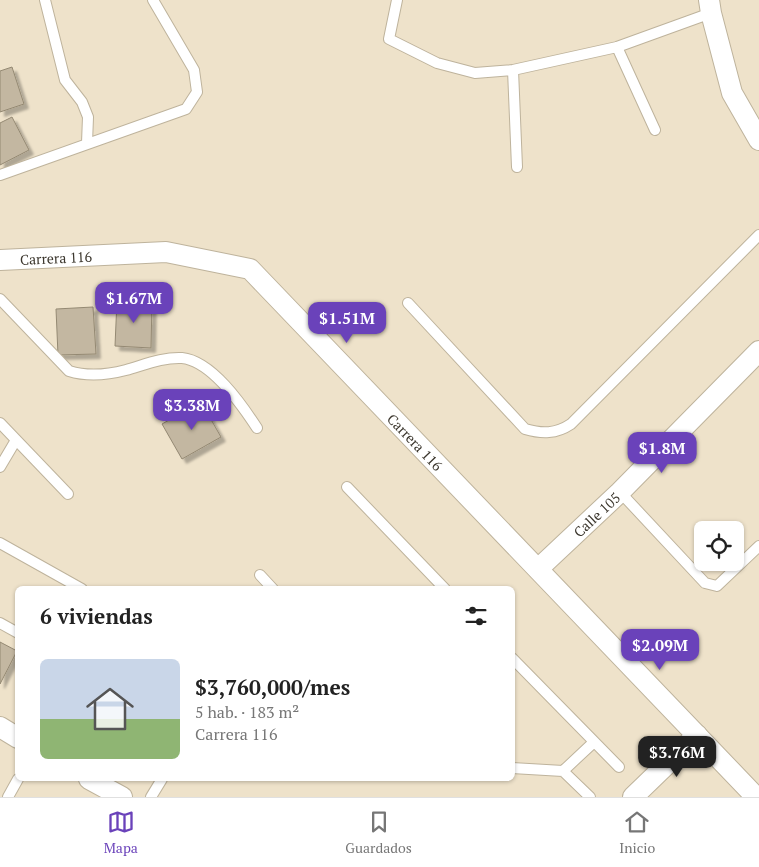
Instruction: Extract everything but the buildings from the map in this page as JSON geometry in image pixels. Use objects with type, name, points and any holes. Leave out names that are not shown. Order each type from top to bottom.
[{"type":"street","points":[[710,6],[732,93],[759,140]]},
{"type":"street","name":"Carrera 116","points":[[0,260],[166,252],[250,268],[756,797]]},
{"type":"street","name":"Calle 105","points":[[538,569],[620,492],[759,351]]},
{"type":"street","points":[[0,727],[15,736]]},
{"type":"street","points":[[633,797],[697,734]]},
{"type":"street","points":[[93,781],[122,797]]},
{"type":"lane","points":[[45,0],[65,80],[82,102],[88,118],[87,143]]},
{"type":"lane","points":[[0,174],[186,109],[197,92],[194,70],[153,0]]},
{"type":"lane","points":[[398,0],[389,39],[437,63],[475,72],[513,70],[616,47],[710,6]]},
{"type":"lane","points":[[616,47],[655,130]]},
{"type":"lane","points":[[513,70],[517,167]]},
{"type":"lane","points":[[408,304],[525,429],[538,433],[552,432],[570,424],[759,235]]},
{"type":"lane","points":[[0,299],[69,371],[80,375],[108,374],[160,360],[184,358],[198,364],[219,380],[240,402],[257,428]]},
{"type":"lane","points":[[0,423],[68,494]]},
{"type":"lane","points":[[0,468],[16,440]]},
{"type":"lane","points":[[347,487],[443,586]]},
{"type":"lane","points":[[620,492],[705,583],[717,586],[759,546]]},
{"type":"lane","points":[[0,543],[77,586]]},
{"type":"lane","points":[[260,575],[270,586]]},
{"type":"lane","points":[[0,624],[15,632]]},
{"type":"lane","points":[[515,661],[619,767]]},
{"type":"lane","points":[[563,770],[594,742]]},
{"type":"lane","points":[[515,768],[563,770],[590,797]]},
{"type":"lane","points":[[8,797],[17,781]]},
{"type":"lane","points":[[151,797],[161,781]]}]
